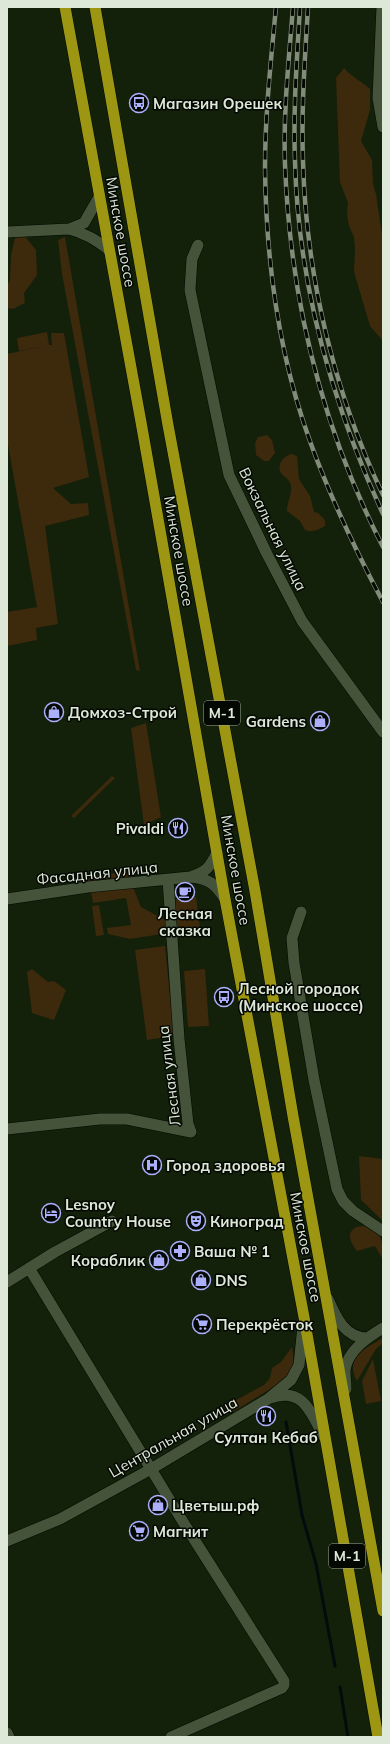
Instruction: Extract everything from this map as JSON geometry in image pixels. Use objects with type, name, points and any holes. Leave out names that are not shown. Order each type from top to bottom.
[{"type":"highway","name":"Минское шоссе","points":[[65,7],[141,422],[225,898],[304,1317],[378,1737]]},
{"type":"highway","name":"Минское шоссе","points":[[95,7],[168,425],[255,891],[324,1288],[383,1611]]},
{"type":"street","points":[[382,7],[378,98],[383,127]]},
{"type":"street","points":[[7,232],[69,228],[84,223],[99,197]]},
{"type":"street","points":[[69,228],[93,237],[109,250]]},
{"type":"street","name":"Вокзальная улица","points":[[198,245],[192,259],[190,290],[229,475],[267,554],[302,621],[383,732]]},
{"type":"street","name":"Фасадная улица","points":[[7,899],[88,887],[190,877],[200,874],[210,867],[217,853]]},
{"type":"street","name":"Фасадная улица","points":[[190,877],[201,878],[211,882],[225,898]]},
{"type":"street","name":"Лесная улица","points":[[7,1128],[100,1119],[127,1119],[191,1132],[188,1124],[179,1039],[168,880]]},
{"type":"street","points":[[301,912],[292,938],[294,963],[314,1080],[336,1189],[343,1201],[353,1211],[383,1231]]},
{"type":"street","points":[[7,1282],[101,1226],[112,1221]]},
{"type":"street","points":[[29,1268],[151,1469],[284,1681],[282,1688],[171,1737]]},
{"type":"street","points":[[324,1288],[342,1326],[358,1338],[367,1338]]},
{"type":"street","name":"Центральная улица","points":[[7,1540],[60,1519],[151,1469],[268,1399],[291,1380],[299,1365],[304,1317]]},
{"type":"street","points":[[348,1420],[345,1370],[350,1356],[367,1338],[383,1328]]},
{"type":"street","points":[[268,1399],[276,1396],[289,1395],[301,1399],[311,1413],[326,1442]]},
{"type":"street","points":[[7,1733],[10,1737]]},
{"type":"shaded area","points":[[344,68],[370,89],[370,110],[361,141],[372,160],[373,184],[376,194],[383,242],[383,341],[370,326],[354,272],[354,237],[349,226],[347,214],[348,203],[340,182],[336,78]]},
{"type":"shaded area","points":[[24,235],[36,250],[37,275],[24,293],[25,303],[13,309],[7,308],[7,285],[10,280],[11,255],[15,238]]},
{"type":"shaded area","points":[[65,237],[140,671],[136,670],[62,274],[58,240]]},
{"type":"shaded area","points":[[47,332],[49,345],[52,345],[51,333],[64,333],[89,477],[53,488],[71,504],[88,503],[89,515],[45,526],[58,624],[36,628],[37,640],[7,646],[7,612],[37,607],[7,439],[7,354],[44,346],[19,351],[17,338]]},
{"type":"shaded area","points":[[267,435],[272,440],[275,453],[269,461],[264,461],[256,455],[255,443],[258,437]]},
{"type":"shaded area","points":[[292,454],[297,456],[299,479],[310,496],[314,512],[318,513],[325,520],[325,526],[315,531],[305,530],[300,521],[287,511],[291,486],[288,480],[281,473],[279,467],[286,456]]},
{"type":"shaded area","points":[[146,723],[161,817],[144,825],[131,728]]},
{"type":"shaded area","points":[[112,776],[115,778],[74,818],[71,816]]},
{"type":"shaded area","points":[[130,871],[133,872],[131,879],[79,884],[79,878]]},
{"type":"shaded area","points":[[133,887],[141,907],[167,921],[168,933],[130,939],[108,934],[107,928],[131,925],[126,898],[93,903],[91,892]]},
{"type":"shaded area","points":[[196,897],[201,935],[173,932],[173,900]]},
{"type":"shaded area","points":[[99,905],[104,935],[96,936],[92,906]]},
{"type":"shaded area","points":[[165,946],[174,1036],[147,1040],[135,950]]},
{"type":"shaded area","points":[[32,969],[48,982],[54,981],[66,990],[54,1020],[32,1013],[27,972]]},
{"type":"shaded area","points":[[205,969],[209,1026],[188,1027],[184,971]]},
{"type":"shaded area","points":[[359,1156],[383,1159],[383,1221],[361,1200]]},
{"type":"shaded area","points":[[363,1226],[370,1228],[378,1234],[383,1248],[383,1260],[375,1246],[357,1251],[353,1245],[350,1239],[351,1233],[356,1227]]},
{"type":"shaded area","points":[[383,1338],[383,1343],[376,1349],[357,1381],[353,1366],[355,1359],[364,1350]]},
{"type":"shaded area","points":[[292,1347],[294,1364],[285,1380],[231,1413],[223,1407],[264,1385],[270,1378],[272,1368],[281,1362]]},
{"type":"shaded area","points":[[373,1359],[381,1401],[366,1404],[362,1381]]},
{"type":"waterway","points":[[286,1422],[302,1515],[316,1564],[335,1666]]},
{"type":"waterway","points":[[340,1687],[348,1737]]},
{"type":"railway","points":[[276,7],[270,67],[265,148],[268,238],[276,308],[290,377],[311,444],[344,524],[383,602]]},
{"type":"railway","points":[[293,7],[285,125],[285,164],[288,214],[302,313],[326,408],[342,455],[361,501],[383,547]]},
{"type":"railway","points":[[300,7],[296,84],[295,161],[303,253],[321,342],[334,386],[348,429],[383,514]]},
{"type":"railway","points":[[308,7],[304,84],[303,161],[305,204],[310,247],[317,290],[337,374],[350,416],[383,495]]},
{"type":"place","name":"Магазин Орешек","points":[[139,103]]},
{"type":"place","name":"Домхоз-Строй","points":[[54,712]]},
{"type":"place","name":"Gardens","points":[[320,721]]},
{"type":"place","name":"Pivaldi","points":[[178,828]]},
{"type":"place","name":"Лесная сказка","points":[[185,892]]},
{"type":"place","name":"Лесной городок (Минское шоссе)","points":[[224,997]]},
{"type":"place","name":"Город здоровья","points":[[152,1165]]},
{"type":"place","name":"Lesnoy Country House","points":[[51,1213]]},
{"type":"place","name":"Киноград","points":[[196,1221]]},
{"type":"place","name":"Ваша № 1","points":[[180,1251]]},
{"type":"place","name":"Кораблик","points":[[159,1260]]},
{"type":"place","name":"DNS","points":[[201,1280]]},
{"type":"place","name":"Перекрёсток","points":[[202,1324]]},
{"type":"place","name":"Султан Кебаб","points":[[266,1416]]},
{"type":"place","name":"Цветыш.рф","points":[[158,1505]]},
{"type":"place","name":"Магнит","points":[[139,1531]]}]
